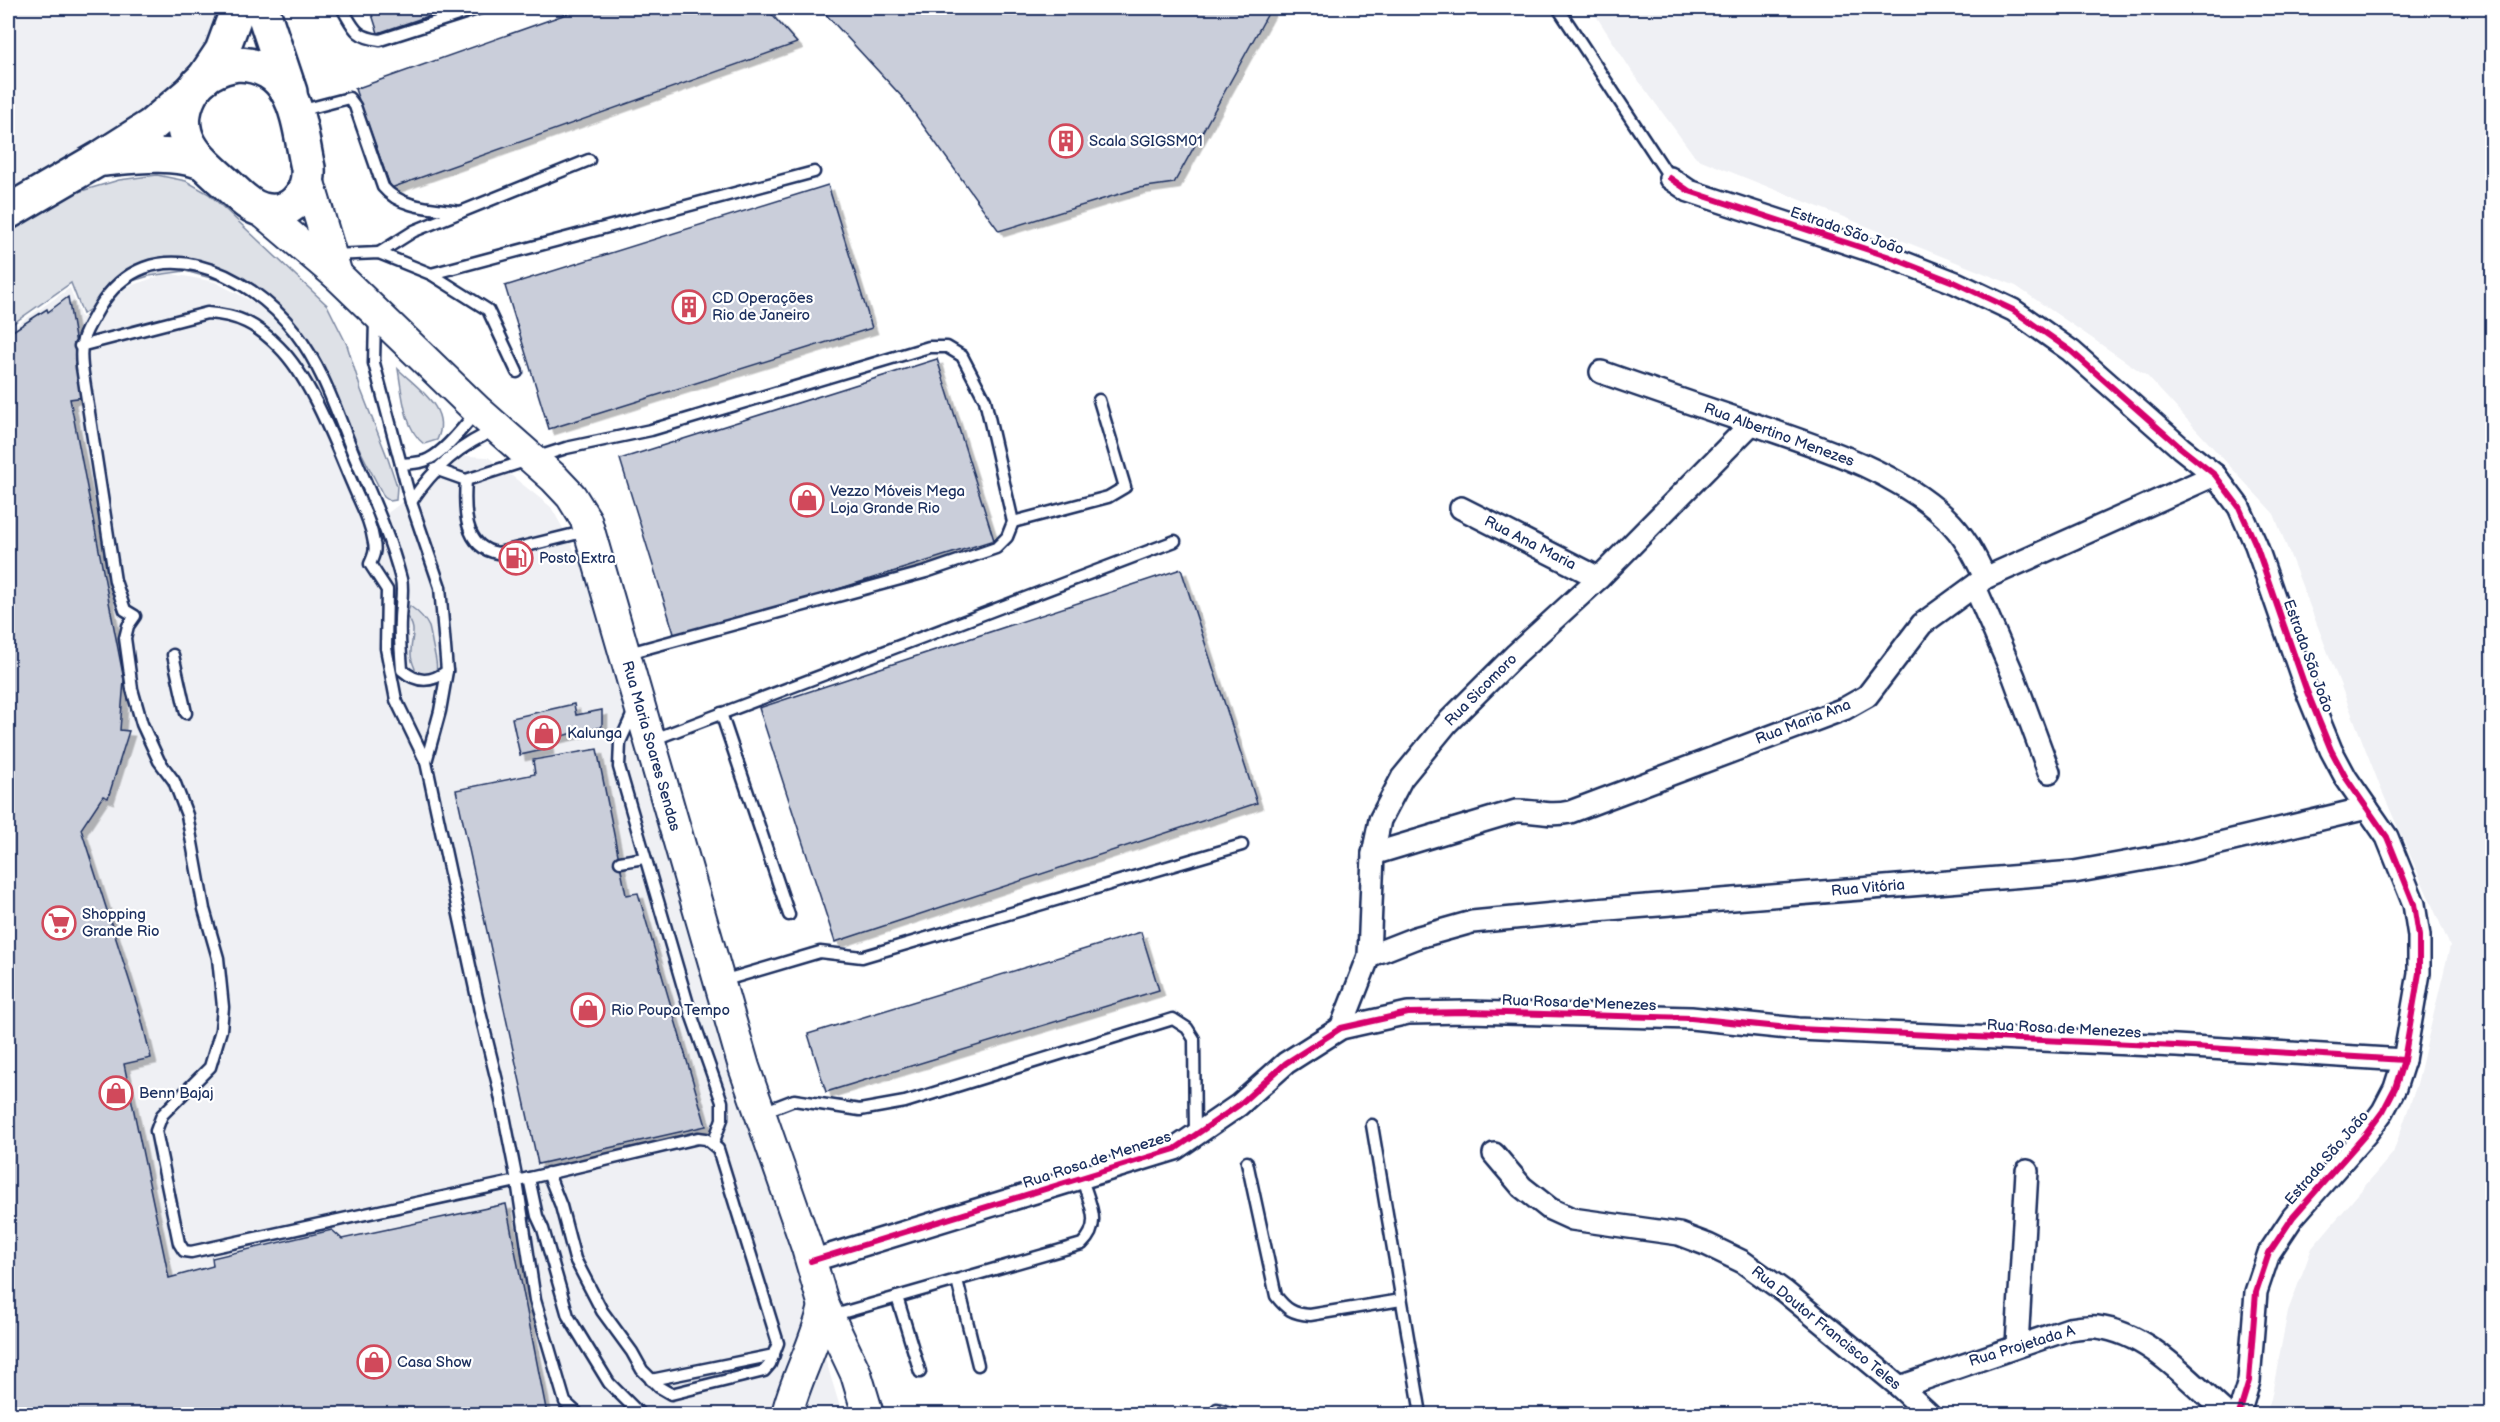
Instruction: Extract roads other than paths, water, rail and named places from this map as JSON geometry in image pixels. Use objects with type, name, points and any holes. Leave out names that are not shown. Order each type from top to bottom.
[{"type":"main road","points":[[238,8],[222,51],[185,108],[185,131],[191,148],[202,162],[258,208],[273,211],[290,206],[303,193],[309,179],[309,168],[294,107],[261,8]]},
{"type":"main road","points":[[8,212],[99,159],[158,121],[211,72],[243,64],[257,67],[270,73],[281,82],[294,107]]},
{"type":"main road","points":[[99,159],[163,155],[202,162]]},
{"type":"main road","name":"Rua Maria Soares Sendas","points":[[309,179],[334,265]]},
{"type":"main road","name":"Rua Maria Soares Sendas","points":[[258,208],[334,265],[375,312],[571,496],[590,530],[744,1067],[827,1311],[856,1374],[868,1414]]},
{"type":"main road","points":[[782,1413],[827,1311]]},
{"type":"main road","points":[[798,1381],[812,1368],[825,1362],[840,1364],[856,1374]]},
{"type":"street","name":"Estrada São João","points":[[1670,178],[1689,191],[1887,256],[1956,283],[2013,310],[2071,351],[2215,475],[2239,507],[2256,545],[2306,689],[2331,750],[2346,778],[2387,837],[2403,871],[2415,904],[2419,936],[2419,973],[2404,1060],[2396,1088],[2366,1134],[2293,1217],[2269,1253],[2256,1292],[2249,1381],[2240,1414]]},
{"type":"street","name":"Rua Albertino Menezes","points":[[1601,372],[1821,448],[1889,478],[1921,498],[1946,518],[1972,547],[1980,582],[2049,772]]},
{"type":"street","name":"Rua Sicomoro","points":[[1341,1028],[1369,956],[1373,855],[1380,820],[1402,778],[1439,732],[1516,654],[1599,578],[1751,424]]},
{"type":"street","name":"Rua Maria Ana","points":[[1373,855],[1516,811],[1526,810],[1543,815],[1570,812],[1844,709],[1867,696],[1922,624],[1980,582],[2215,475]]},
{"type":"street","name":"Rua Ana Maria","points":[[1461,508],[1599,578]]},
{"type":"street","name":"Rua Vitória","points":[[1369,956],[1415,938],[1472,922],[2074,872],[2174,854],[2367,808]]},
{"type":"street","name":"Rua Rosa de Menezes","points":[[811,1261],[1175,1149],[1239,1106],[1286,1063],[1341,1028],[1408,1013],[1469,1012],[1679,1018],[1798,1029],[2154,1045],[2404,1060]]},
{"type":"street","name":"Rua Doutor Francisco Teles","points":[[1494,1154],[1522,1187],[1550,1209],[1572,1219],[1679,1234],[1743,1262],[1785,1292],[1900,1387],[1929,1414]]},
{"type":"street","points":[[2017,1345],[2027,1171]]},
{"type":"street","name":"Rua Projetada A","points":[[1900,1387],[2017,1345],[2069,1329],[2096,1326],[2120,1332],[2143,1344],[2227,1414]]},
{"type":"lane","points":[[342,8],[356,32],[364,38],[380,40],[480,8]]},
{"type":"lane","name":"Estrada São João","points":[[1558,8],[1670,178]]},
{"type":"lane","points":[[294,107],[349,98],[354,106],[383,187],[391,196],[405,203],[461,212]]},
{"type":"lane","points":[[334,265],[379,253],[414,231],[589,160]]},
{"type":"lane","points":[[431,274],[814,172]]},
{"type":"lane","points":[[379,253],[431,274],[488,310],[517,372]]},
{"type":"lane","points":[[447,671],[436,679],[420,681],[410,677],[402,670],[399,622],[401,581],[380,517],[314,358],[281,315],[240,283],[215,271],[185,262],[162,262],[135,273],[116,287],[102,303],[80,346],[115,581],[125,610],[135,616],[128,626],[125,638],[132,689],[142,724],[159,761],[174,782],[188,815],[204,909],[218,958],[224,1007],[221,1030],[210,1067],[162,1115],[156,1131],[179,1243],[184,1251],[191,1252],[517,1181],[548,1173],[698,1138],[706,1139],[718,1149],[772,1316],[778,1343],[764,1371],[670,1394],[651,1380],[602,1311],[575,1259],[561,1206],[548,1173]]},
{"type":"lane","points":[[375,312],[374,363],[411,502],[440,587],[447,671],[440,711],[426,762]]},
{"type":"lane","points":[[80,346],[207,313],[226,314],[249,321],[279,347],[298,370],[312,397],[369,521],[375,545],[370,564],[387,590],[386,648],[396,700],[426,762],[498,1085],[517,1181],[538,1310],[565,1402],[578,1414]]},
{"type":"lane","points":[[435,469],[466,480],[566,448],[651,430],[929,347],[947,347],[962,356],[985,400],[1013,522],[1007,537],[996,548],[926,572],[625,654]]},
{"type":"lane","points":[[1013,522],[1108,497],[1125,488],[1099,400]]},
{"type":"lane","points":[[401,464],[418,463],[430,459],[465,426],[488,420]]},
{"type":"lane","points":[[411,502],[435,469],[476,438],[488,420]]},
{"type":"lane","points":[[466,480],[464,510],[476,543],[485,551],[498,553],[590,530]]},
{"type":"lane","points":[[649,741],[1175,541]]},
{"type":"lane","points":[[173,655],[186,713]]},
{"type":"lane","points":[[638,702],[620,742],[619,766],[690,1011],[722,1102],[722,1119],[713,1144]]},
{"type":"lane","points":[[721,713],[789,915]]},
{"type":"lane","points":[[719,982],[820,952],[862,957],[1242,845]]},
{"type":"lane","points":[[620,862],[644,858]]},
{"type":"lane","points":[[760,1113],[794,1100],[860,1110],[905,1102],[1173,1019],[1187,1028],[1194,1040],[1195,1136]]},
{"type":"lane","points":[[1372,1125],[1420,1413],[1408,1414]]},
{"type":"lane","points":[[1247,1162],[1276,1296],[1285,1308],[1297,1314],[1310,1315],[1401,1300]]},
{"type":"lane","points":[[529,1178],[537,1216],[543,1229],[568,1316],[609,1383],[640,1414]]},
{"type":"lane","points":[[827,1311],[897,1297],[1082,1245],[1090,1237],[1094,1227],[1094,1218],[1082,1179]]},
{"type":"lane","points":[[957,1280],[978,1365]]},
{"type":"lane","points":[[897,1297],[920,1372]]},
{"type":"lane","points":[[651,1380],[774,1355]]},
{"type":"lane","points":[[1218,1408],[1234,1414]]},
{"type":"place","name":"Scala SGIGSM01","points":[[1066,141]]},
{"type":"place","name":"CD Operações Rio de Janeiro","points":[[689,307]]},
{"type":"place","name":"Vezzo Móveis Mega Loja Grande Rio","points":[[807,500]]},
{"type":"place","name":"Posto Extra","points":[[516,558]]},
{"type":"place","name":"Kalunga","points":[[544,733]]},
{"type":"place","name":"Shopping Grande Rio","points":[[59,923]]},
{"type":"place","name":"Rio Poupa Tempo","points":[[588,1010]]},
{"type":"place","name":"Benn Bajaj","points":[[116,1093]]},
{"type":"place","name":"Casa Show","points":[[374,1362]]}]
